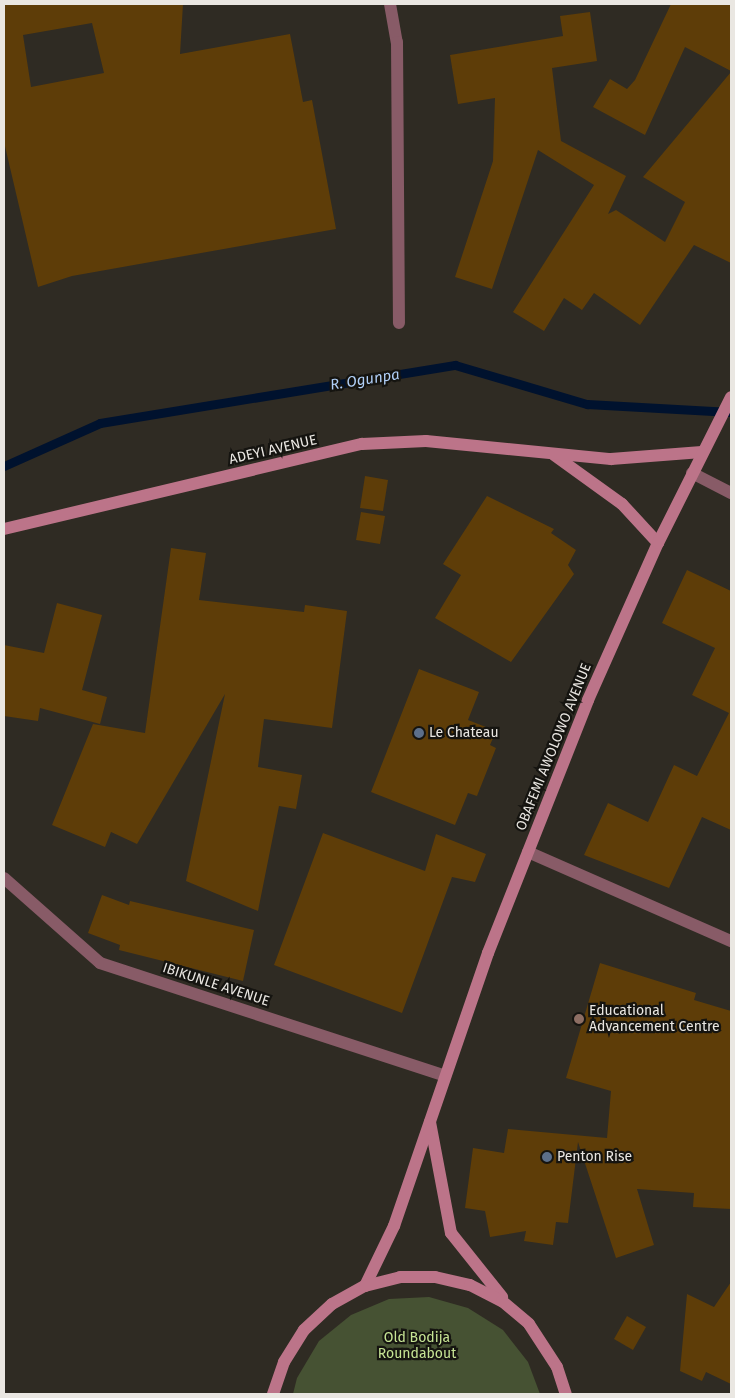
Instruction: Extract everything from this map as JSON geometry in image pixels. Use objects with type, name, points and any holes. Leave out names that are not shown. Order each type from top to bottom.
[{"type":"main road","name":"OBAFEMI AWOLOWO AVENUE","points":[[365,1286],[394,1226],[445,1076],[528,852],[588,700],[658,543],[702,452],[731,398]]},
{"type":"main road","name":"ADEYI AVENUE","points":[[4,529],[362,444],[426,442],[554,455],[648,459],[702,452]]},
{"type":"main road","name":"ADEYI AVENUE","points":[[554,455],[622,504],[658,543]]},
{"type":"main road","name":"OBAFEMI AWOLOWO AVENUE","points":[[430,1120],[451,1233],[485,1280],[529,1324]]},
{"type":"main road","points":[[273,1394],[284,1362],[304,1330],[332,1304],[365,1286],[400,1277],[462,1283],[502,1301],[529,1324],[557,1367],[568,1394]]},
{"type":"street","points":[[390,4],[397,42],[400,323]]},
{"type":"street","points":[[692,473],[731,493]]},
{"type":"street","points":[[528,852],[731,941]]},
{"type":"street","name":"IBIKUNLE AVENUE","points":[[4,878],[100,963],[445,1076]]},
{"type":"green space","name":"Old Bodija Roundabout","points":[[429,1297],[468,1308],[503,1330],[528,1362],[540,1394],[293,1394],[297,1378],[319,1341],[351,1315],[389,1299]]},
{"type":"building","points":[[4,4],[183,4],[180,54],[290,34],[303,102],[312,100],[336,229],[72,276],[38,287],[4,142]],"holes":[[[92,23],[104,73],[31,87],[23,35]]]},
{"type":"building","points":[[671,4],[731,4],[731,71],[685,47],[645,135],[593,107],[610,79],[627,89],[635,80]]},
{"type":"building","points":[[590,12],[597,61],[552,68],[561,141],[626,176],[608,214],[616,210],[665,242],[685,202],[643,177],[731,72],[731,263],[694,245],[640,325],[594,293],[582,310],[564,298],[544,331],[513,312],[594,185],[538,150],[492,289],[455,277],[493,161],[495,98],[458,104],[450,55],[563,36],[560,16]]},
{"type":"building","points":[[365,476],[388,480],[383,511],[360,508]]},
{"type":"building","points":[[487,496],[554,529],[551,533],[576,550],[568,565],[574,574],[511,662],[435,618],[461,575],[443,564]]},
{"type":"building","points":[[361,512],[385,516],[380,544],[356,540]]},
{"type":"building","points":[[171,548],[206,553],[199,600],[304,612],[305,605],[347,611],[332,728],[264,719],[258,767],[302,775],[296,809],[279,806],[258,911],[186,881],[225,694],[137,844],[111,832],[105,847],[52,825],[93,724],[145,733]]},
{"type":"building","points":[[687,570],[731,591],[731,830],[702,817],[669,888],[584,855],[608,803],[648,822],[674,765],[697,776],[729,713],[692,695],[715,648],[662,623]]},
{"type":"building","points":[[57,603],[102,615],[82,690],[107,697],[100,724],[40,708],[38,721],[4,716],[4,645],[44,653]]},
{"type":"building","points":[[419,669],[479,692],[468,720],[496,731],[490,745],[496,748],[477,796],[468,793],[455,825],[371,792]]},
{"type":"building","points":[[323,833],[425,871],[436,834],[486,854],[475,882],[452,877],[402,1013],[274,965]]},
{"type":"building","points":[[102,895],[129,905],[130,901],[254,930],[243,981],[119,950],[120,945],[88,933]]},
{"type":"building","points":[[600,963],[696,993],[694,1000],[731,1011],[731,1209],[693,1207],[694,1193],[637,1189],[654,1245],[616,1258],[578,1142],[568,1223],[556,1222],[553,1245],[524,1241],[526,1231],[490,1237],[485,1211],[465,1208],[473,1148],[504,1153],[508,1129],[607,1138],[611,1091],[566,1078]]},
{"type":"building","points":[[731,1282],[731,1384],[706,1372],[702,1381],[680,1371],[687,1294],[714,1307]]},
{"type":"building","points":[[627,1316],[646,1327],[633,1350],[614,1339]]},
{"type":"waterway","name":"R. Ogunpa","points":[[4,466],[100,423],[455,365],[587,404],[731,412]]},
{"type":"place","name":"Le Chateau","points":[[419,733]]},
{"type":"place","name":"Educational Advancement Centre","points":[[579,1019]]},
{"type":"place","name":"Penton Rise","points":[[547,1157]]}]
